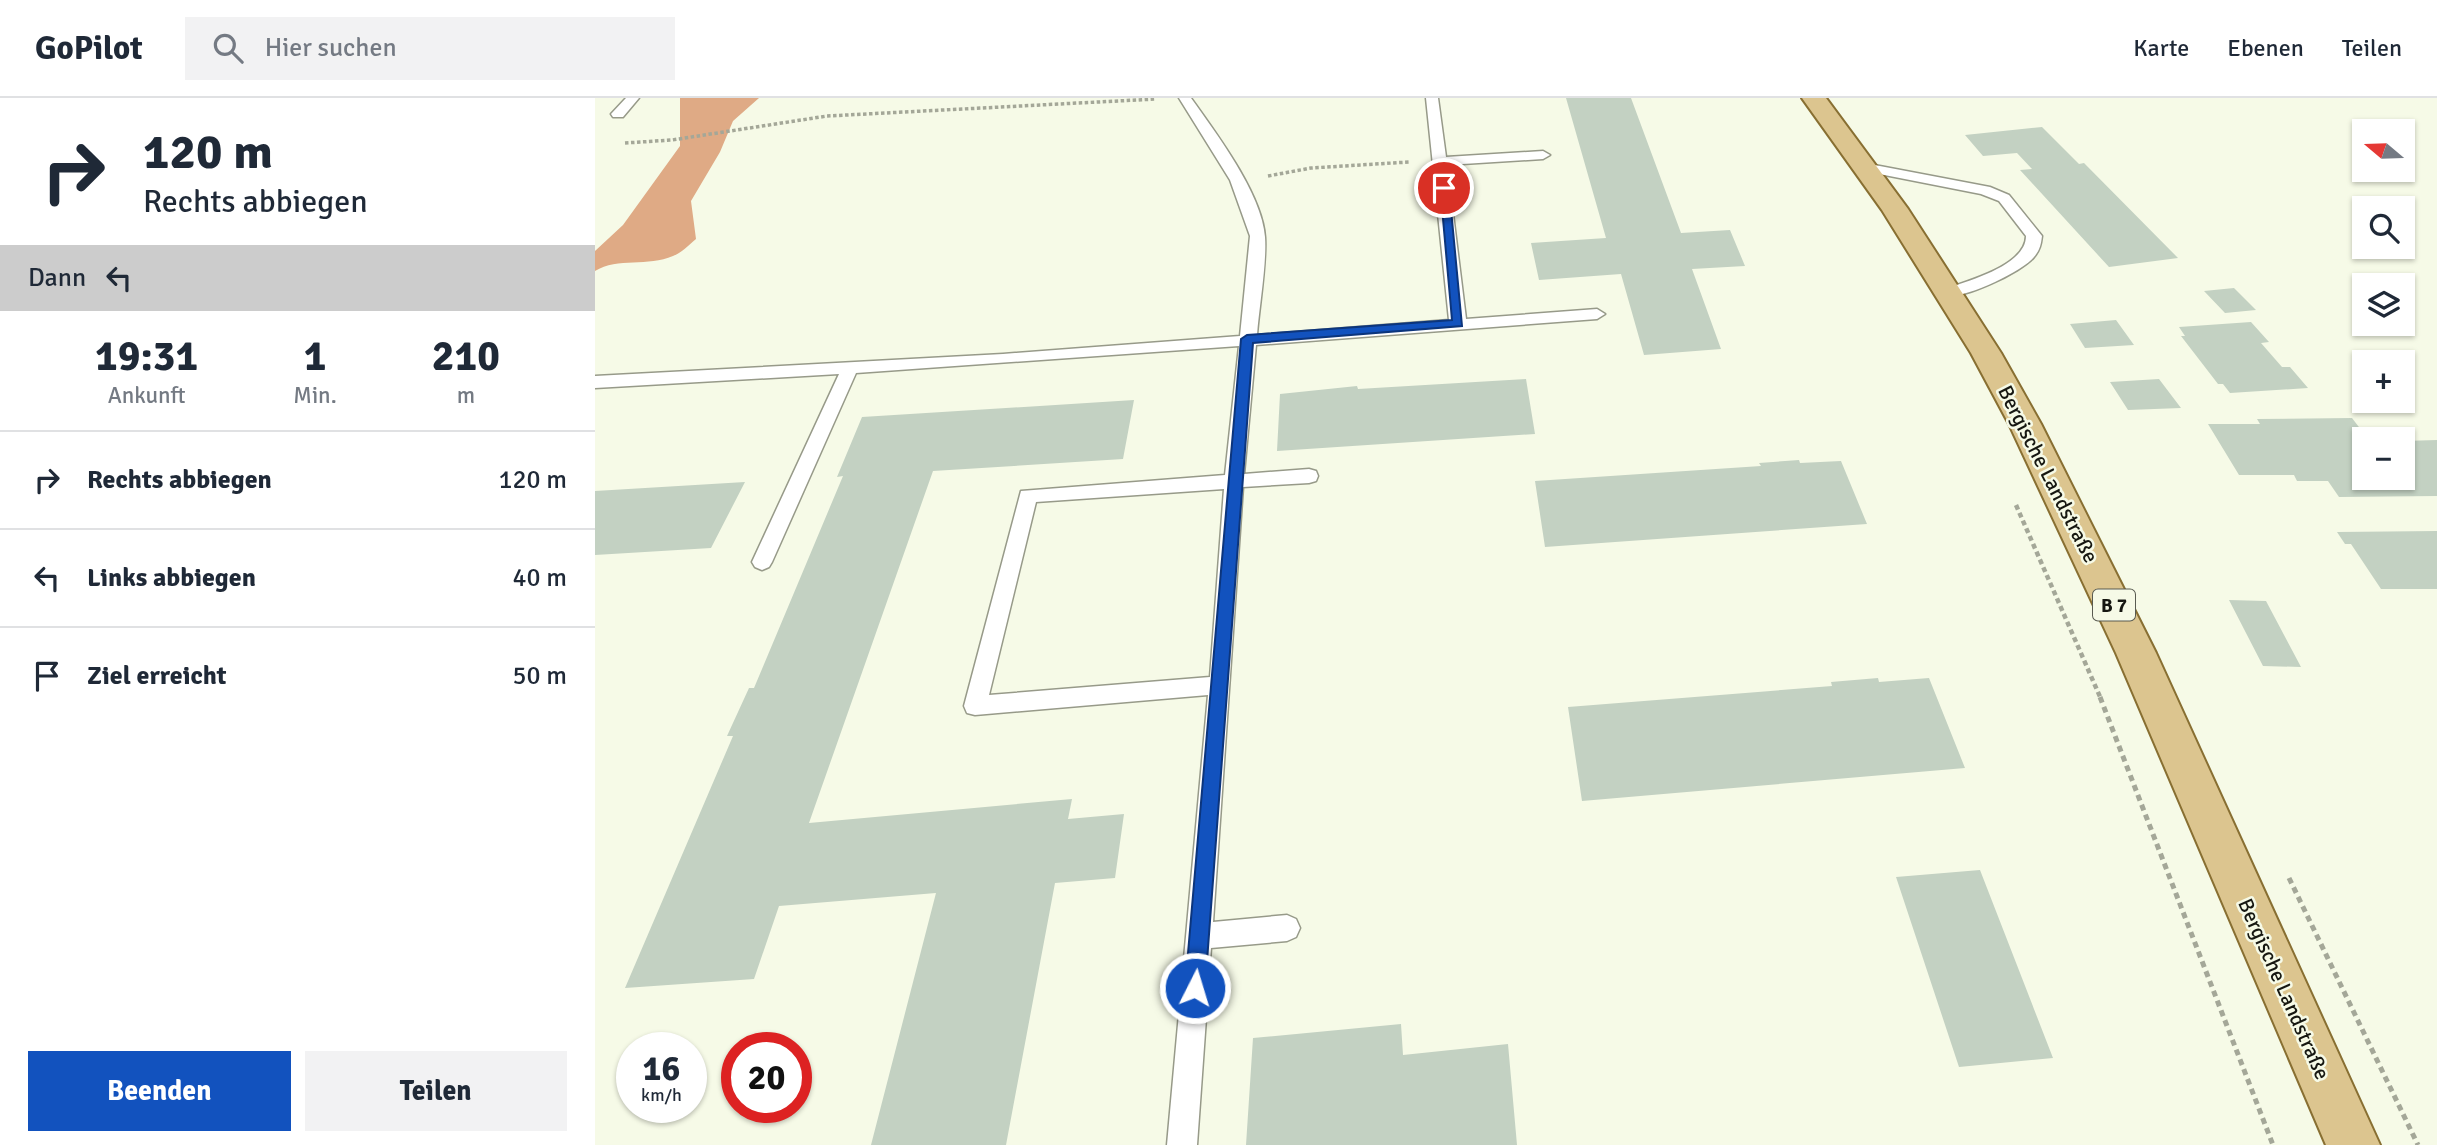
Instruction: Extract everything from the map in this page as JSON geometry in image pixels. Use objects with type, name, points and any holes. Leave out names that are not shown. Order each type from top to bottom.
[{"type":"main road","name":"Bergische Landstraße","points":[[1814,98],[1895,209],[2025,424],[2136,653],[2353,1145]]},
{"type":"lane","points":[[618,114],[633,98]]},
{"type":"lane","points":[[1182,1145],[1234,481],[1258,236],[1249,201],[1233,166],[1185,98]]},
{"type":"lane","points":[[1432,98],[1458,323]]},
{"type":"lane","points":[[1441,161],[1543,155]]},
{"type":"lane","points":[[1864,167],[1985,190],[2004,198],[2034,236],[2033,248],[2024,259],[1992,277],[1948,293]]},
{"type":"lane","points":[[595,382],[850,368],[1597,314]]},
{"type":"lane","points":[[762,562],[850,368]]},
{"type":"lane","points":[[1220,685],[975,706],[1028,496],[1309,475]]},
{"type":"lane","points":[[1199,936],[1287,928]]},
{"type":"path","points":[[623,143],[672,140],[827,116],[1167,98]]},
{"type":"path","points":[[1240,181],[1311,168],[1441,161]]},
{"type":"path","name":"Bergische Landstraße","points":[[2013,497],[2100,697],[2273,1145]]},
{"type":"shaded area","points":[[680,98],[759,98],[733,121],[720,152],[691,201],[696,239],[673,256],[653,261],[613,264],[595,271],[595,251],[623,225],[680,146]]},
{"type":"building","points":[[1566,98],[1631,98],[1681,233],[1730,230],[1745,266],[1692,269],[1721,349],[1644,355],[1621,274],[1539,280],[1531,243],[1606,238]]},
{"type":"building","points":[[2042,127],[2079,164],[2084,163],[2178,258],[2109,267],[2020,170],[2032,169],[2017,153],[1983,156],[1965,135]]},
{"type":"building","points":[[2234,288],[2256,310],[2225,313],[2204,291]]},
{"type":"building","points":[[2116,320],[2134,345],[2085,348],[2070,324]]},
{"type":"building","points":[[2251,322],[2269,342],[2261,343],[2282,367],[2290,367],[2308,388],[2230,393],[2223,384],[2218,384],[2181,336],[2185,336],[2179,327]]},
{"type":"building","points":[[1526,379],[1535,434],[1277,451],[1280,394],[1357,386],[1358,389]]},
{"type":"building","points":[[2159,379],[2181,408],[2128,410],[2110,382]]},
{"type":"building","points":[[1134,400],[1123,459],[933,471],[809,823],[1072,799],[1068,819],[1124,814],[1115,878],[1055,883],[1006,1145],[871,1145],[936,893],[779,906],[754,979],[625,988],[733,736],[727,736],[749,688],[754,688],[843,476],[837,477],[862,417]]},
{"type":"building","points":[[2352,418],[2359,427],[2352,427],[2352,490],[2415,490],[2415,441],[2437,440],[2437,496],[2339,497],[2328,481],[2297,481],[2294,475],[2239,475],[2208,424],[2260,424],[2257,419]]},
{"type":"building","points":[[1799,460],[1800,463],[1841,461],[1867,524],[1545,547],[1535,481],[1761,466],[1759,463]]},
{"type":"building","points":[[745,482],[711,548],[595,555],[595,491]]},
{"type":"building","points":[[2437,531],[2437,589],[2381,589],[2351,544],[2345,544],[2337,532]]},
{"type":"building","points":[[2229,600],[2266,601],[2301,667],[2263,666]]},
{"type":"building","points":[[1878,678],[1879,682],[1929,678],[1965,768],[1582,801],[1568,707],[1832,686],[1831,682]]},
{"type":"building","points":[[1980,870],[2053,1058],[1959,1067],[1896,877]]},
{"type":"building","points":[[1401,1024],[1403,1055],[1508,1044],[1517,1145],[1246,1145],[1253,1038]]},
{"type":"route","points":[[1195,988],[1247,339],[1458,323],[1444,188]]}]
